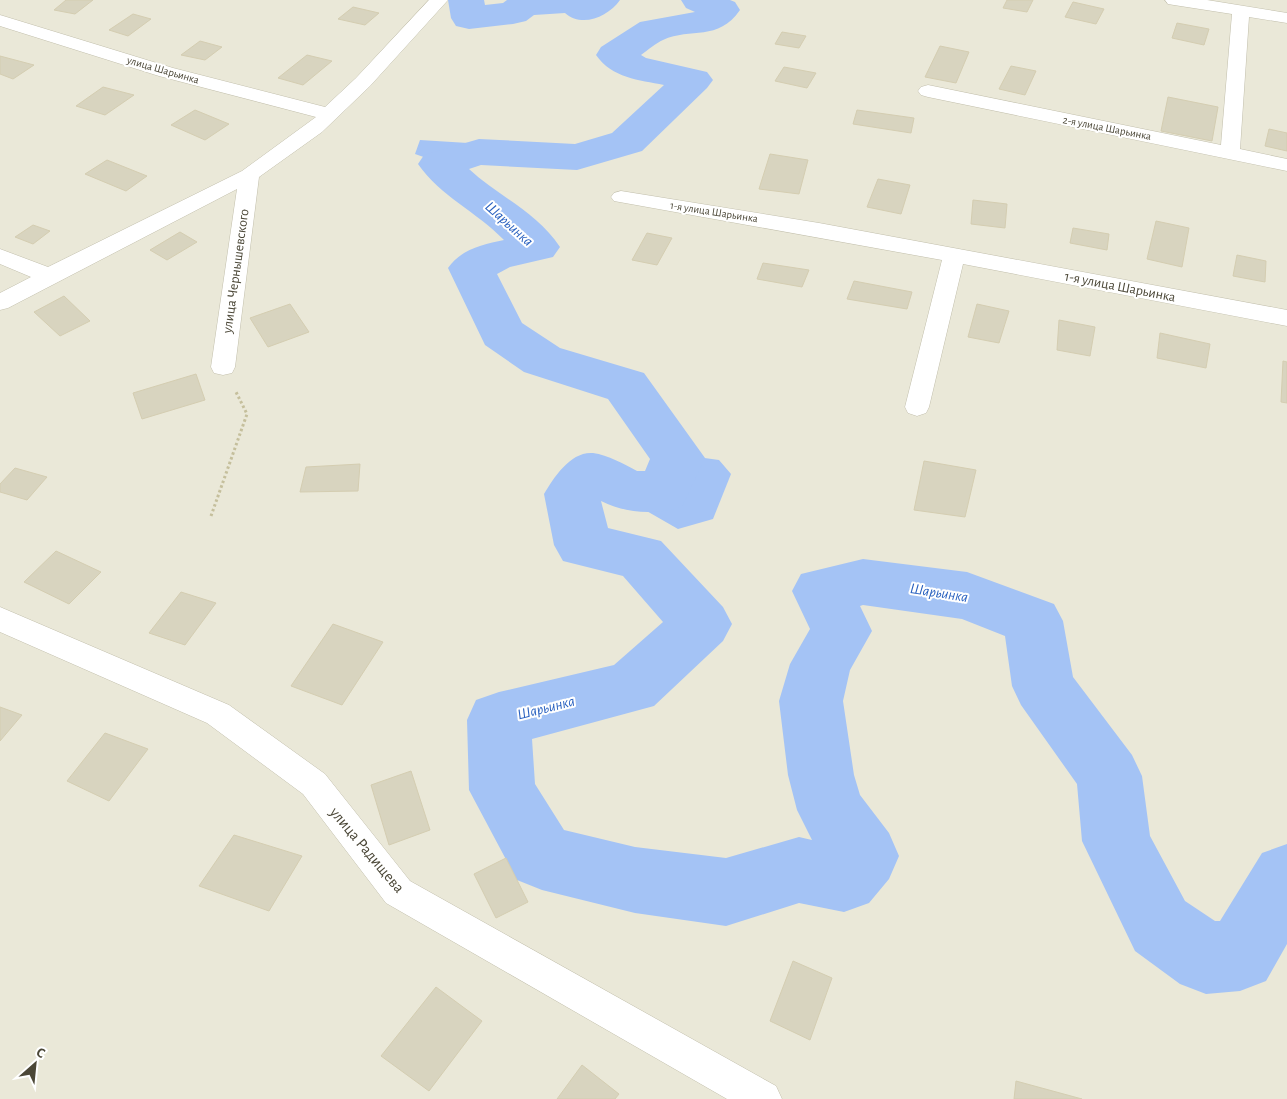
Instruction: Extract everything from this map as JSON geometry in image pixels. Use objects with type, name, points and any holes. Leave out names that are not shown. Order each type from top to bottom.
[{"type":"street","points":[[412,0],[437,2]]},
{"type":"street","points":[[1174,0],[1287,18]]},
{"type":"street","points":[[0,303],[49,276],[249,175],[315,128],[363,82],[437,2]]},
{"type":"street","points":[[1230,152],[1242,10]]},
{"type":"street","name":"улица Шарьинка","points":[[0,20],[166,72],[328,114]]},
{"type":"street","name":"2-я улица Шарьинка","points":[[928,91],[1287,165]]},
{"type":"street","name":"улица Чернышевского","points":[[223,367],[249,175]]},
{"type":"street","name":"1-я улица Шарьинка","points":[[621,197],[819,230],[1287,318]]},
{"type":"street","points":[[0,256],[49,276]]},
{"type":"street","points":[[917,407],[954,256]]},
{"type":"street","name":"улица Радищева","points":[[0,618],[218,714],[314,784],[398,892],[763,1099]]},
{"type":"path","points":[[211,516],[247,414],[223,367]]},
{"type":"shaded area","points":[[0,0],[1287,0],[1287,1099],[0,1099]]},
{"type":"water","points":[[420,140],[468,143],[472,163],[452,167],[415,154]]},
{"type":"water","points":[[690,456],[719,460],[731,474],[713,519],[678,529],[631,502],[648,482],[663,492]]},
{"type":"building","points":[[66,0],[93,0],[75,14],[54,10]]},
{"type":"building","points":[[1007,0],[1033,0],[1027,12],[1003,8]]},
{"type":"building","points":[[1073,2],[1104,9],[1096,24],[1065,17]]},
{"type":"building","points":[[353,7],[379,13],[365,25],[338,19]]},
{"type":"building","points":[[133,14],[151,19],[128,36],[109,30]]},
{"type":"building","points":[[1177,23],[1209,29],[1204,45],[1172,38]]},
{"type":"building","points":[[782,32],[806,36],[799,48],[775,44]]},
{"type":"building","points":[[200,41],[222,47],[205,60],[181,55]]},
{"type":"building","points":[[940,46],[969,52],[956,83],[925,77]]},
{"type":"building","points":[[307,55],[332,61],[303,85],[278,78]]},
{"type":"building","points":[[0,56],[34,65],[13,79],[0,74]]},
{"type":"building","points":[[1011,66],[1036,71],[1025,95],[999,89]]},
{"type":"building","points":[[784,67],[816,73],[807,88],[775,81]]},
{"type":"building","points":[[103,87],[134,95],[105,115],[76,106]]},
{"type":"building","points":[[1168,97],[1218,107],[1212,141],[1161,131]]},
{"type":"building","points":[[195,110],[229,124],[205,140],[171,125]]},
{"type":"building","points":[[857,110],[914,118],[911,133],[853,124]]},
{"type":"building","points":[[1269,129],[1287,133],[1287,151],[1265,146]]},
{"type":"building","points":[[770,154],[808,160],[799,194],[759,189]]},
{"type":"building","points":[[107,160],[147,176],[126,191],[85,174]]},
{"type":"building","points":[[878,179],[910,185],[901,214],[867,207]]},
{"type":"building","points":[[973,200],[1007,204],[1005,228],[971,224]]},
{"type":"building","points":[[1156,221],[1189,228],[1182,267],[1147,259]]},
{"type":"building","points":[[33,225],[50,231],[33,244],[15,237]]},
{"type":"building","points":[[1073,228],[1109,234],[1107,250],[1070,243]]},
{"type":"building","points":[[180,232],[197,242],[167,260],[150,250]]},
{"type":"building","points":[[647,233],[672,238],[657,265],[632,260]]},
{"type":"building","points":[[1237,255],[1266,261],[1265,282],[1233,276]]},
{"type":"building","points":[[763,263],[809,270],[802,287],[757,279]]},
{"type":"building","points":[[854,281],[912,292],[907,309],[847,299]]},
{"type":"building","points":[[64,296],[90,321],[60,336],[34,312]]},
{"type":"building","points":[[290,304],[309,332],[268,347],[250,318]]},
{"type":"building","points":[[977,304],[1009,311],[999,343],[968,337]]},
{"type":"building","points":[[1059,320],[1095,327],[1090,356],[1057,350]]},
{"type":"building","points":[[1160,333],[1210,344],[1206,368],[1157,358]]},
{"type":"building","points":[[1283,361],[1287,362],[1287,403],[1281,402]]},
{"type":"building","points":[[196,374],[205,400],[142,419],[133,393]]},
{"type":"building","points":[[924,461],[976,470],[965,517],[914,510]]},
{"type":"building","points":[[360,464],[358,491],[300,492],[306,467]]},
{"type":"building","points":[[15,468],[47,477],[27,500],[0,492],[0,484]]},
{"type":"building","points":[[56,551],[101,572],[69,604],[24,582]]},
{"type":"building","points":[[181,592],[216,603],[185,645],[149,633]]},
{"type":"building","points":[[333,624],[383,642],[342,705],[291,686]]},
{"type":"building","points":[[0,707],[22,715],[0,741]]},
{"type":"building","points":[[105,733],[148,749],[109,801],[67,781]]},
{"type":"building","points":[[411,771],[430,830],[389,845],[371,785]]},
{"type":"building","points":[[234,835],[302,856],[269,911],[199,886]]},
{"type":"building","points":[[506,858],[528,902],[496,918],[474,874]]},
{"type":"building","points":[[793,961],[832,978],[810,1040],[770,1021]]},
{"type":"building","points":[[436,987],[482,1021],[429,1091],[381,1056]]},
{"type":"building","points":[[582,1065],[619,1094],[615,1099],[557,1099]]},
{"type":"building","points":[[1016,1081],[1082,1099],[1014,1099]]},
{"type":"waterway","name":"Шарьинка","points":[[466,0],[469,18],[513,13],[524,5],[574,1],[584,10],[602,0]]},
{"type":"waterway","name":"Шарьинка","points":[[699,0],[722,10],[706,21],[653,30],[615,55],[633,67],[693,80],[627,142],[577,157],[479,152],[439,164],[459,183],[508,218],[537,247],[496,256],[471,268],[502,333],[542,360],[626,386],[678,458],[662,492],[630,491],[592,473],[572,494],[583,545],[641,557],[702,624],[632,687],[499,720],[502,790],[542,857],[635,880],[726,892],[799,870],[844,879],[864,856],[831,810],[821,775],[811,701],[821,664],[842,631],[822,591],[863,582],[967,596],[1033,621],[1043,686],[1109,776],[1116,841],[1160,926],[1206,958],[1240,955],[1287,877]]}]
